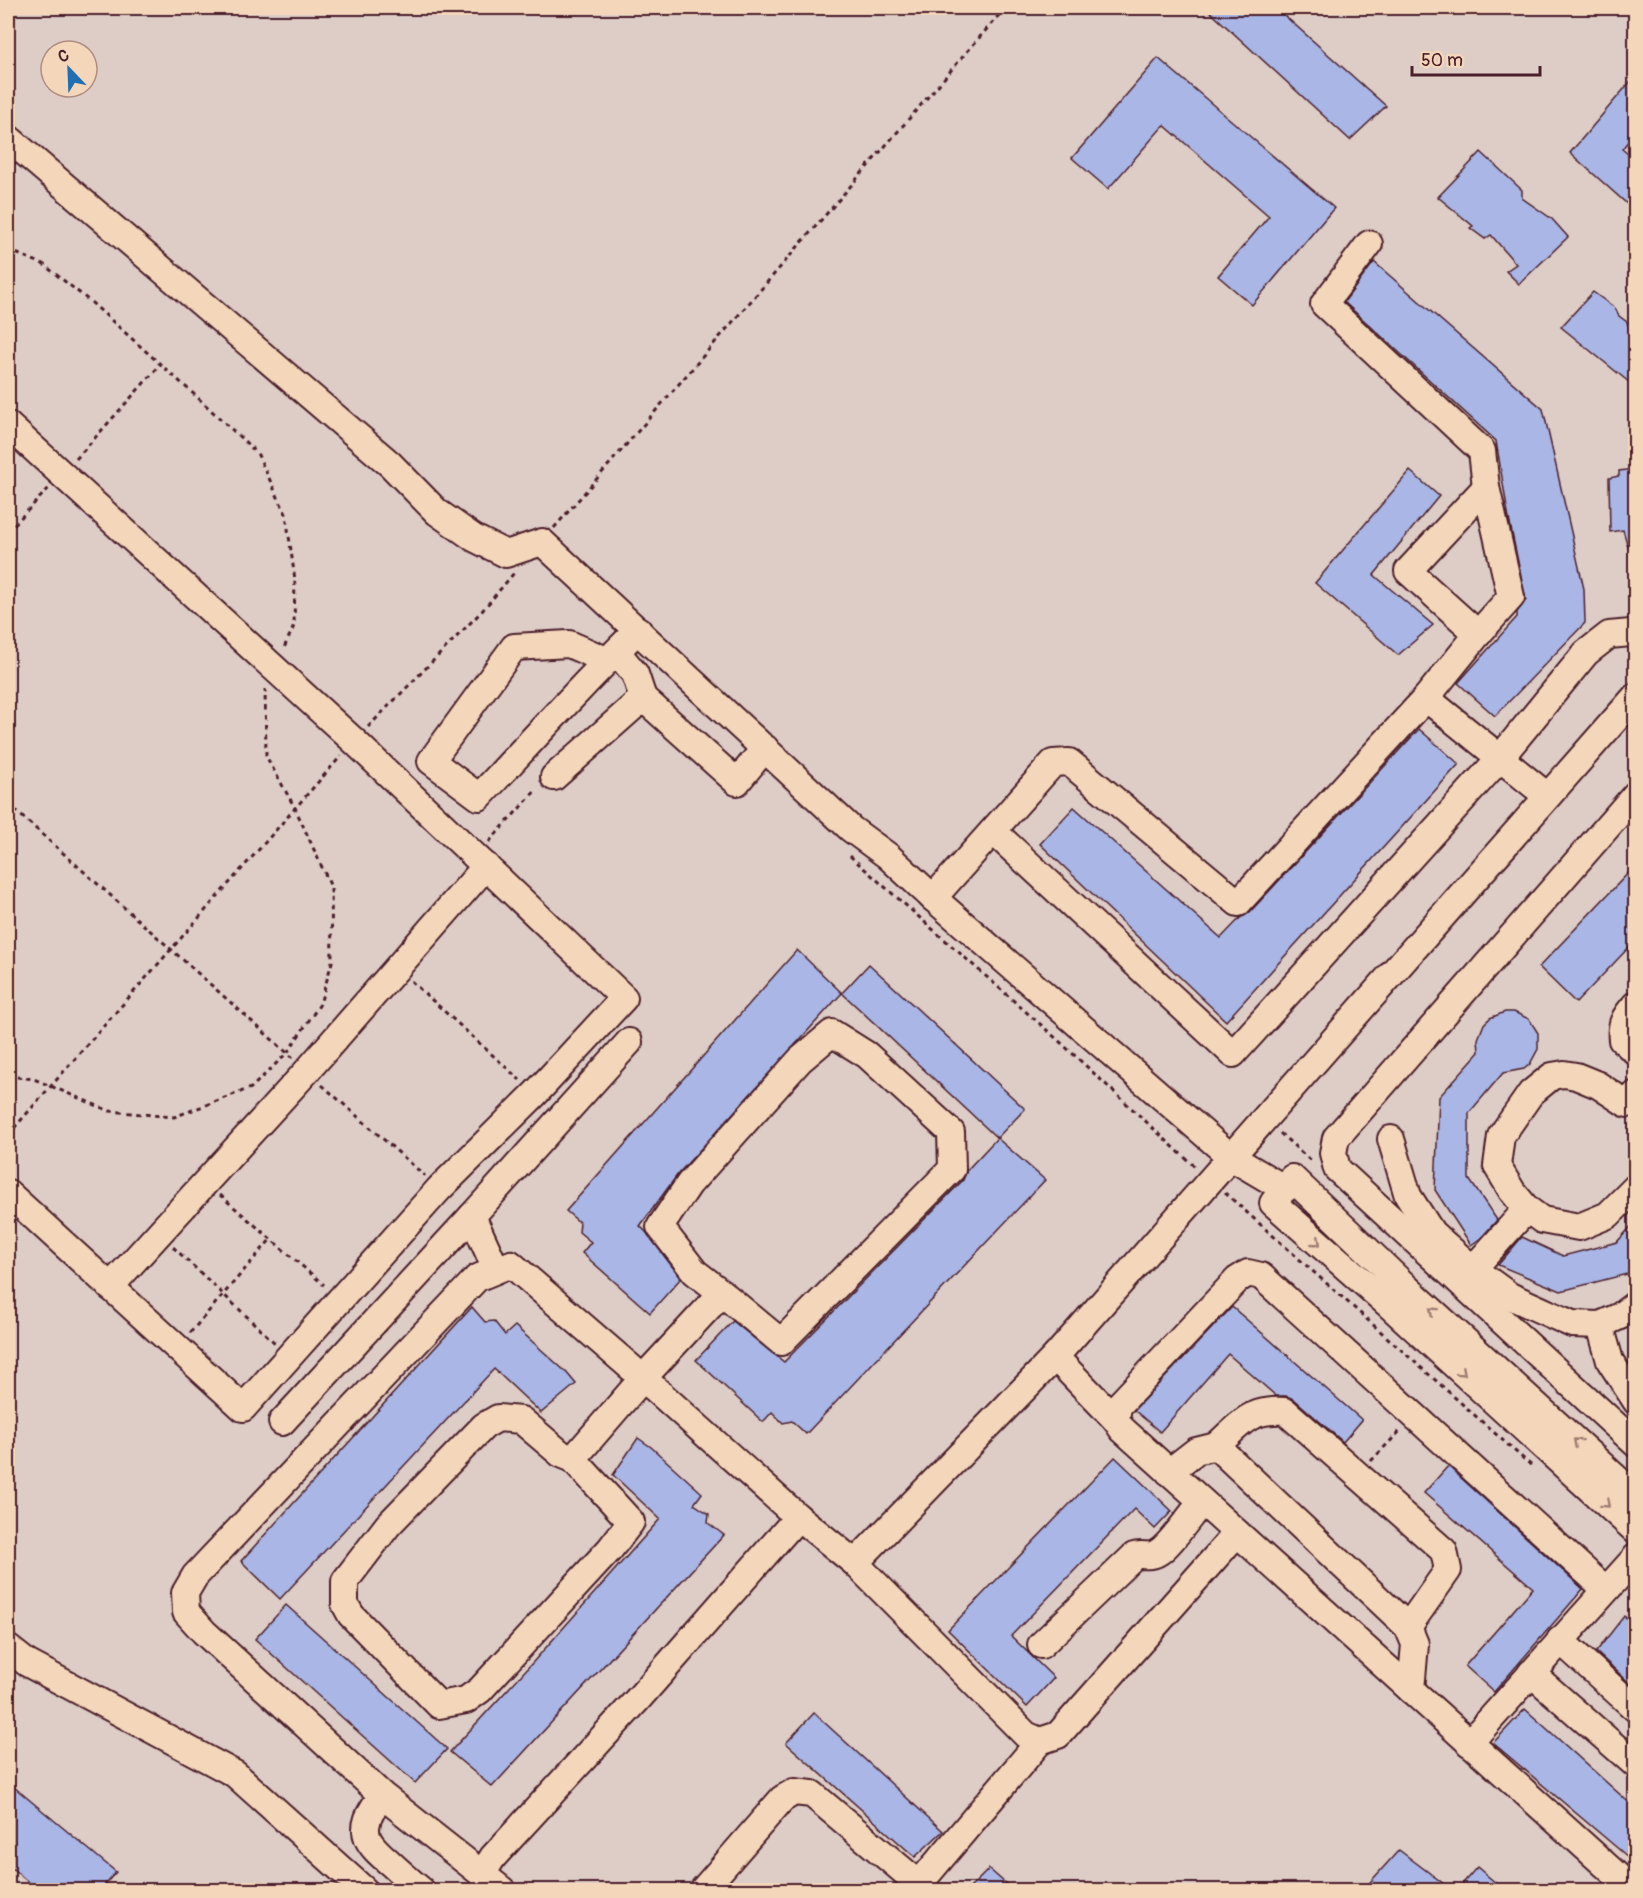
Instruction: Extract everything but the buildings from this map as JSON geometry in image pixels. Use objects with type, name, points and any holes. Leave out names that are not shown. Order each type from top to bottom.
[{"type":"street","points":[[8,138],[390,464],[437,512],[474,538],[506,554],[542,543],[851,829],[888,856],[933,898],[1232,1157],[1285,1189]]},
{"type":"street","points":[[933,898],[1053,763],[1069,762],[1238,903],[1426,698],[1511,597],[1486,487],[1482,452],[1324,304],[1369,244]]},
{"type":"street","points":[[8,424],[275,668],[624,998],[535,1094],[439,1189],[243,1408],[8,1193]]},
{"type":"street","points":[[1478,634],[1408,571],[1486,487]]},
{"type":"street","points":[[638,630],[613,657],[479,797],[431,761],[514,647],[569,644],[613,657],[635,674],[643,698],[737,782],[765,748]]},
{"type":"street","points":[[993,831],[1233,1054],[1500,758],[1586,653],[1609,635],[1634,632]]},
{"type":"street","points":[[855,1563],[1055,1357],[1635,696]]},
{"type":"street","points":[[554,777],[643,698]]},
{"type":"street","points":[[1426,698],[1547,796]]},
{"type":"street","points":[[1635,794],[1336,1138],[1333,1153],[1337,1169],[1431,1257],[1467,1276],[1572,1324],[1600,1325],[1620,1316],[1635,1304]]},
{"type":"street","points":[[110,1287],[307,1071],[397,968],[481,861]]},
{"type":"street","points":[[1635,1004],[1624,1017],[1621,1030],[1622,1040],[1635,1052]]},
{"type":"street","points":[[832,1033],[867,1056],[951,1132],[952,1169],[781,1342],[722,1293],[694,1272],[660,1227],[689,1184],[800,1060],[832,1033]]},
{"type":"street","points":[[282,1422],[629,1042]]},
{"type":"street","points":[[1632,1103],[1576,1076],[1564,1074],[1552,1076],[1531,1093],[1501,1136],[1497,1166],[1512,1191],[1527,1209],[1542,1220],[1579,1227],[1608,1215],[1629,1196],[1635,1187]]},
{"type":"street","points":[[1391,1139],[1408,1196],[1432,1233],[1467,1276],[1635,1444]]},
{"type":"street","points":[[1635,1496],[1405,1286],[1292,1178],[1273,1203],[1389,1305],[1635,1531]]},
{"type":"street","points":[[1467,1276],[1527,1209]]},
{"type":"street","points":[[472,1216],[496,1269]]},
{"type":"street","points":[[1389,1305],[1431,1257]]},
{"type":"street","points":[[502,1890],[383,1796],[204,1632],[186,1612],[185,1593],[195,1575],[477,1278],[511,1264],[643,1378],[798,1518],[855,1563],[1026,1735],[1040,1741]]},
{"type":"street","points":[[1116,1420],[1118,1406],[1237,1280],[1248,1273],[1261,1276],[1605,1589]]},
{"type":"street","points":[[573,1459],[643,1378],[722,1293]]},
{"type":"street","points":[[1600,1325],[1610,1361],[1635,1401]]},
{"type":"street","points":[[1055,1357],[1116,1420],[1122,1430],[1633,1890]]},
{"type":"street","points":[[1169,1472],[1196,1451],[1216,1446],[1252,1413],[1267,1410],[1285,1411],[1444,1551],[1448,1570],[1408,1627]]},
{"type":"street","points":[[498,1418],[520,1420],[561,1454],[573,1459],[631,1522],[610,1549],[480,1690],[466,1700],[439,1705],[351,1616],[345,1604],[345,1581],[388,1525],[484,1426],[498,1418]]},
{"type":"street","points":[[1216,1446],[1408,1627],[1415,1644],[1411,1690]]},
{"type":"street","points":[[1041,1645],[1134,1556],[1140,1554],[1152,1556],[1163,1550],[1202,1502]]},
{"type":"street","points":[[482,1874],[493,1857],[639,1698],[798,1518]]},
{"type":"street","points":[[704,1890],[782,1799],[794,1792],[812,1794],[922,1887],[1040,1741],[1058,1735],[1237,1533]]},
{"type":"street","points":[[1469,1743],[1635,1557]]},
{"type":"street","points":[[1560,1640],[1635,1708]]},
{"type":"street","points":[[8,1648],[27,1663],[235,1774],[364,1890]]},
{"type":"street","points":[[1531,1673],[1635,1765]]},
{"type":"street","points":[[374,1808],[367,1818],[365,1832],[371,1846],[421,1890]]},
{"type":"path","points":[[8,250],[43,264],[92,303],[256,453],[286,514],[295,580],[294,626],[265,690],[266,756],[295,808],[331,887],[332,962],[320,1004],[287,1053],[251,1088],[174,1117],[110,1111],[34,1079],[8,1076]]},
{"type":"path","points":[[8,531],[63,475],[161,364]]},
{"type":"path","points":[[481,861],[539,787],[554,777]]},
{"type":"path","points":[[8,804],[439,1189]]},
{"type":"path","points":[[847,854],[1058,1040],[1210,1181],[1536,1471]]},
{"type":"path","points":[[397,968],[535,1094]]},
{"type":"path","points":[[205,1182],[340,1299]]},
{"type":"path","points":[[158,1234],[289,1356]]},
{"type":"path","points":[[177,1347],[271,1239]]},
{"type":"path","points":[[1357,1475],[1415,1416]]}]
